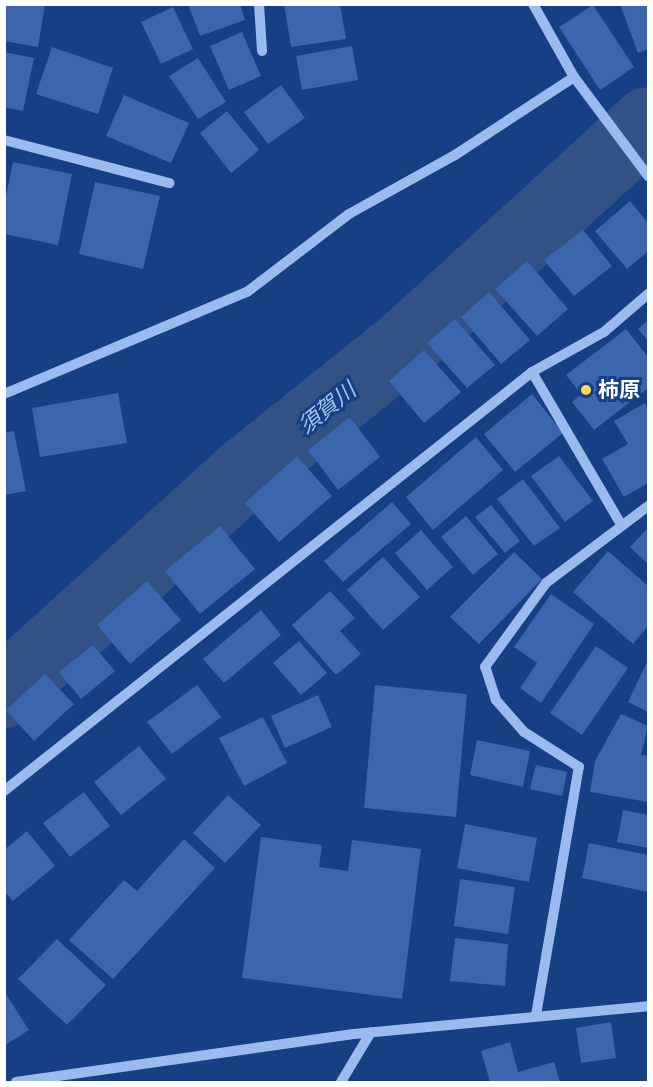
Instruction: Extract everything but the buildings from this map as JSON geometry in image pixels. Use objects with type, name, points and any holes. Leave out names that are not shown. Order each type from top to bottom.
[{"type":"street","points":[[259,4],[261,51]]},
{"type":"street","points":[[533,4],[574,77],[648,176]]},
{"type":"street","points":[[4,394],[247,292],[349,214],[455,155],[574,77]]},
{"type":"street","points":[[4,140],[169,183]]},
{"type":"street","points":[[4,790],[532,372],[604,332],[648,294]]},
{"type":"street","points":[[532,372],[622,526]]},
{"type":"street","points":[[536,1015],[579,767],[524,732],[496,700],[485,667],[546,583],[648,506]]},
{"type":"street","points":[[16,1083],[370,1032],[648,1006]]},
{"type":"street","points":[[341,1083],[370,1032]]},
{"type":"waterway","name":"須賀川","points":[[4,692],[243,475],[405,345],[648,123]]},
{"type":"place","name":"柿原","points":[[586,390]]}]
